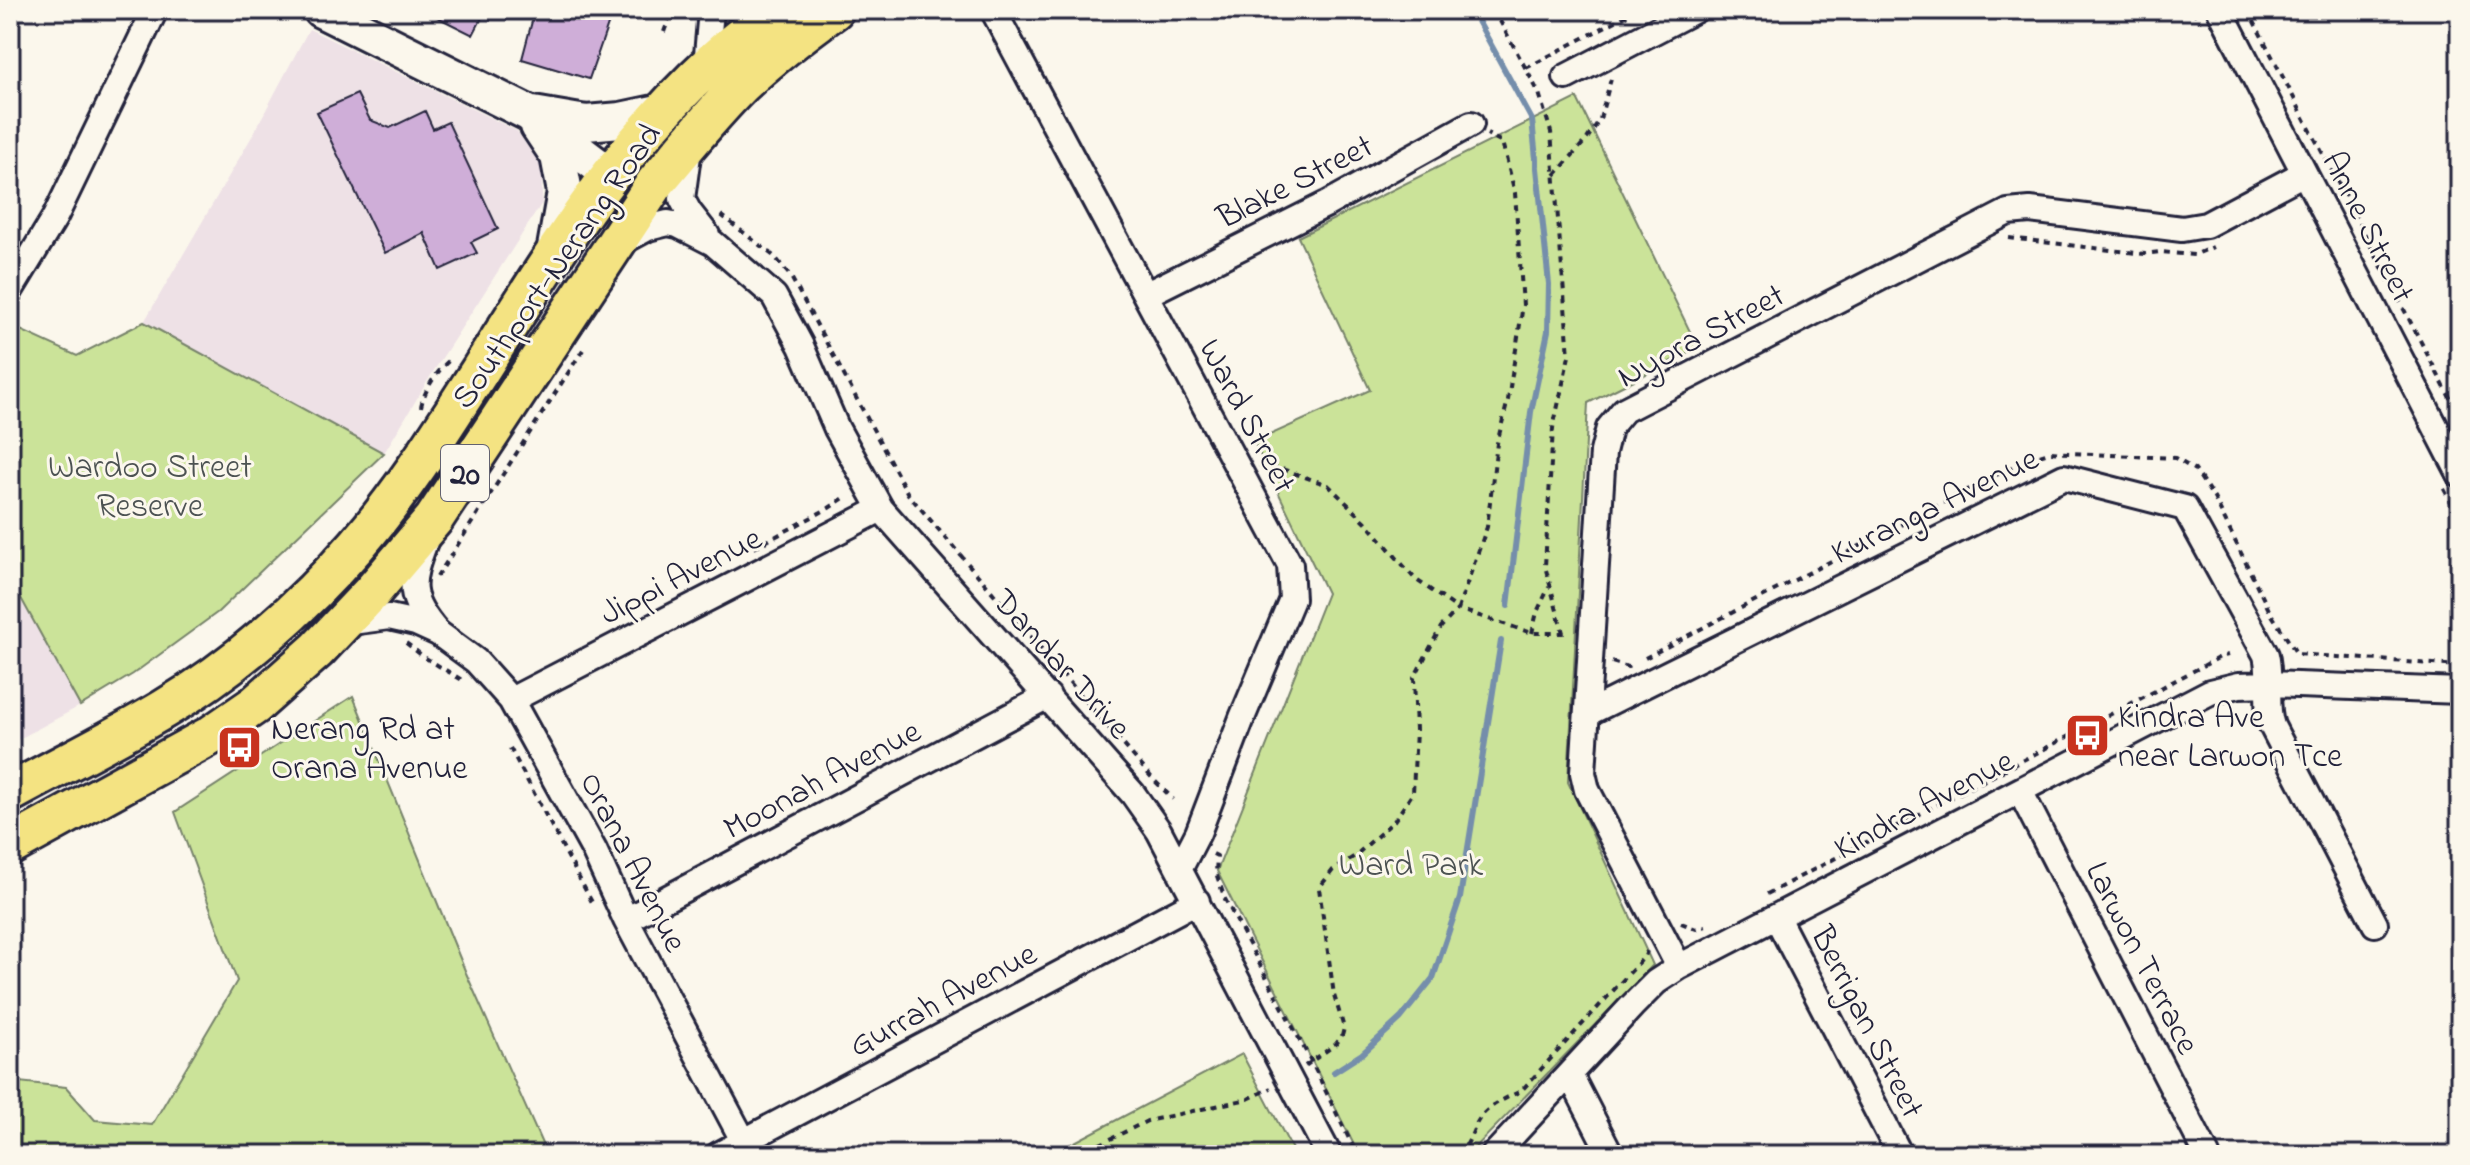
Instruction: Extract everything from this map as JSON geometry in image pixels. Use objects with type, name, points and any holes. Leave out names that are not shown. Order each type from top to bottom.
[{"type":"main road","name":"Southport-Nerang Road","points":[[10,846],[210,736],[255,705],[344,623],[434,519],[656,182],[760,68],[834,10]]},
{"type":"main road","name":"Southport-Nerang Road","points":[[10,793],[166,708],[233,662],[310,594],[358,544],[429,451],[609,174],[659,112],[763,11]]},
{"type":"main road","points":[[609,174],[622,178],[634,177],[648,172],[684,148]]},
{"type":"street","points":[[10,291],[55,217],[155,10]]},
{"type":"street","points":[[321,10],[528,113],[609,174]]},
{"type":"street","points":[[706,66],[711,10]]},
{"type":"street","name":"Ward Street","points":[[993,10],[1290,565],[1292,599],[1198,833],[1180,868]]},
{"type":"street","points":[[1566,77],[1695,10]]},
{"type":"street","name":"Anne Street","points":[[2220,10],[2460,474]]},
{"type":"street","points":[[528,113],[586,123],[659,112]]},
{"type":"street","points":[[528,113],[558,156],[565,192],[553,257]]},
{"type":"street","name":"Blake Street","points":[[1147,294],[1327,204],[1471,124]]},
{"type":"street","name":"Dandar Drive","points":[[684,148],[683,202],[713,243],[774,296],[801,346],[837,429],[881,509],[1133,794],[1159,831],[1329,1155]]},
{"type":"street","name":"Nyora Street","points":[[1679,967],[1587,790],[1582,759],[1588,713],[1603,452],[1609,428],[1624,410],[2008,212],[2030,210],[2182,229],[2206,225],[2304,173]]},
{"type":"street","name":"Dandar Drive","points":[[611,248],[637,232],[668,223],[713,243]]},
{"type":"street","name":"Kuranga Avenue","points":[[1588,713],[2064,477],[2185,508],[2266,655],[2267,704],[2272,726],[2375,924]]},
{"type":"street","name":"Jippi Avenue","points":[[511,700],[881,509]]},
{"type":"street","name":"Orana Avenue","points":[[434,519],[416,566],[412,589],[422,614],[438,633]]},
{"type":"street","name":"Orana Avenue","points":[[344,623],[396,617],[438,633],[476,661],[511,700],[594,850],[626,920],[744,1142]]},
{"type":"street","name":"Kindra Avenue","points":[[1494,1155],[1656,982],[1679,967],[2210,692],[2239,685],[2268,684],[2460,691]]},
{"type":"street","name":"Moonah Avenue","points":[[626,920],[1048,696]]},
{"type":"street","name":"Larwon Terrace","points":[[2020,791],[2207,1155]]},
{"type":"street","name":"Gurrah Avenue","points":[[718,1155],[1197,901]]},
{"type":"street","name":"Berrigan Street","points":[[1777,918],[1900,1155]]},
{"type":"street","points":[[1570,1075],[1611,1155]]},
{"type":"path","points":[[664,32],[672,10]]},
{"type":"path","points":[[1494,10],[1539,93],[1551,132],[1569,356],[1553,428],[1545,566],[1563,633]]},
{"type":"path","points":[[1526,68],[1637,10]]},
{"type":"path","points":[[2248,10],[2460,417]]},
{"type":"path","points":[[1555,175],[1600,119],[1611,80],[1621,72]]},
{"type":"path","points":[[1078,1155],[1147,1121],[1248,1099],[1289,1077],[1336,1044],[1342,1036],[1344,1028],[1334,995],[1319,888],[1333,870],[1355,856],[1394,821],[1413,793],[1416,730],[1414,678],[1441,627],[1458,609],[1487,527],[1497,443],[1508,400],[1523,305],[1515,193],[1502,142],[1471,124]]},
{"type":"path","points":[[2000,239],[2145,254],[2194,255],[2217,244]]},
{"type":"path","points":[[430,582],[437,577],[590,339]]},
{"type":"path","points":[[1237,463],[1273,466],[1328,485],[1366,522],[1415,579],[1458,609],[1532,633],[1592,635]]},
{"type":"path","points":[[895,472],[916,504],[1173,799]]},
{"type":"path","points":[[1532,633],[1537,612],[1550,585]]},
{"type":"path","points":[[401,640],[471,686]]},
{"type":"path","points":[[2297,654],[2460,666]]},
{"type":"path","points":[[1760,898],[2228,655]]},
{"type":"path","points":[[508,745],[596,911]]},
{"type":"path","points":[[1213,854],[1217,856],[1216,873],[1225,899],[1357,1155]]},
{"type":"path","points":[[1679,921],[1696,929],[1718,920]]},
{"type":"path","points":[[1459,1155],[1468,1145],[1482,1115],[1495,1104],[1521,1091],[1645,956],[1645,942]]},
{"type":"shaded area","points":[[309,29],[517,131],[542,167],[542,203],[384,453],[144,322],[251,138]]},
{"type":"shaded area","points":[[10,578],[80,706],[10,744]]},
{"type":"green space","name":"Ward Park","points":[[1577,98],[1698,348],[1588,403],[1568,782],[1653,965],[1468,1155],[1359,1155],[1217,871],[1327,593],[1254,442],[1370,390],[1298,237]]},
{"type":"green space","name":"Wardoo Street Reserve","points":[[144,322],[384,453],[218,612],[133,674],[80,706],[10,578],[10,329],[14,327],[77,356]]},
{"type":"green space","points":[[353,696],[466,973],[547,1155],[10,1155],[10,1081],[66,1087],[95,1120],[152,1125],[237,981],[175,812]]},
{"type":"green space","points":[[1242,1054],[1295,1155],[1050,1155]]},
{"type":"building","points":[[423,10],[486,10],[473,35]]},
{"type":"building","points":[[535,10],[606,10],[612,13],[589,79],[522,59]]},
{"type":"building","points":[[357,94],[370,120],[390,128],[425,111],[433,129],[448,122],[498,229],[471,242],[477,253],[440,270],[424,233],[385,253],[317,112]]},
{"type":"waterway","points":[[1472,10],[1532,120],[1549,284],[1548,331],[1531,412],[1508,606]]},
{"type":"waterway","points":[[1334,1072],[1362,1054],[1401,1018],[1433,978],[1460,898],[1501,641]]},
{"type":"place","name":"Kindra Ave near Larwon Tce","points":[[2087,735]]},
{"type":"place","name":"Nerang Rd at Orana Avenue","points":[[240,747]]}]
